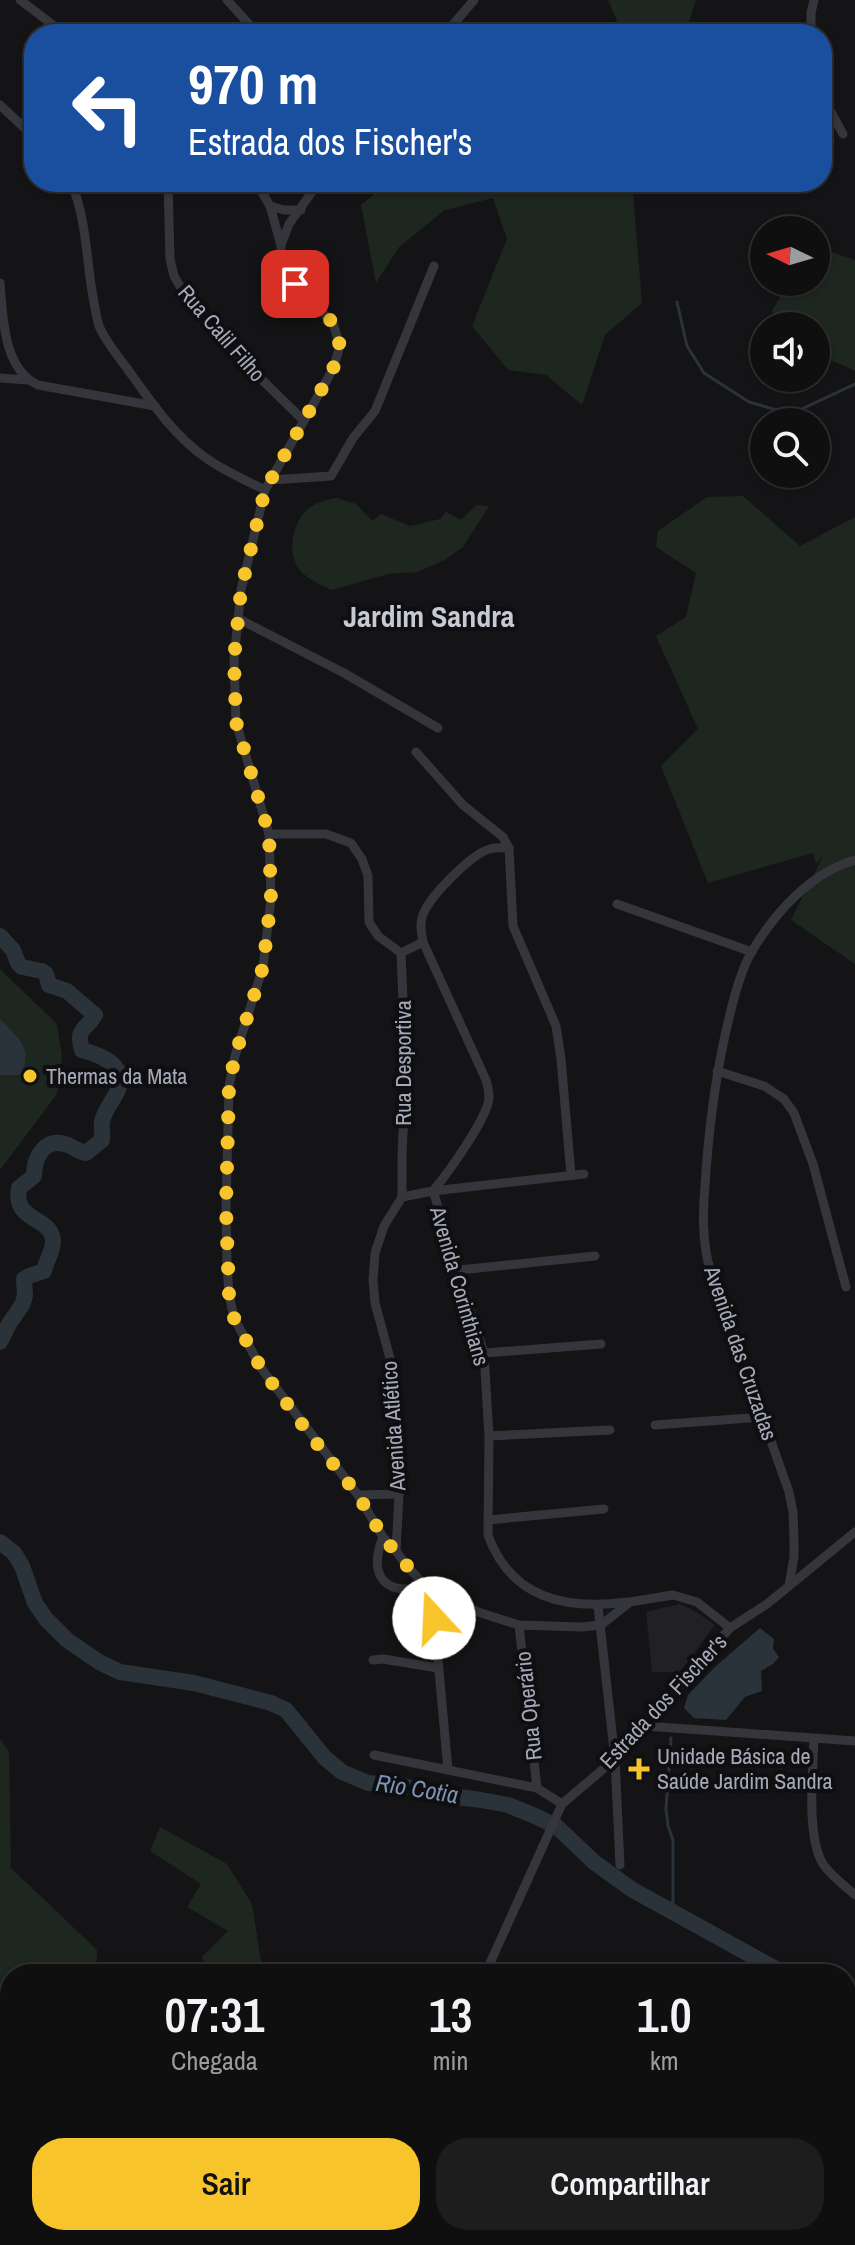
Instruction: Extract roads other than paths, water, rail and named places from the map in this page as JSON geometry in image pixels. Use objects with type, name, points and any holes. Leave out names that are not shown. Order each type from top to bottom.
[{"type":"street","points":[[20,0],[52,24]]},
{"type":"street","points":[[227,0],[249,24]]},
{"type":"street","points":[[454,24],[474,0]]},
{"type":"street","points":[[811,24],[814,0]]},
{"type":"street","points":[[0,105],[24,128]]},
{"type":"street","points":[[832,114],[843,134]]},
{"type":"street","points":[[75,192],[83,223],[94,305],[110,345],[179,435],[204,457],[265,490]]},
{"type":"street","name":"Rua Calil Filho","points":[[168,192],[170,259],[174,276],[184,293],[249,367],[304,421]]},
{"type":"street","points":[[262,192],[270,206],[285,271],[333,323],[340,346],[333,369],[265,490],[241,590],[234,659],[236,722],[269,834],[271,899],[263,967],[235,1056],[229,1086],[226,1208],[229,1294],[234,1318],[261,1368],[358,1495],[383,1537],[428,1590],[448,1770]]},
{"type":"street","points":[[281,245],[289,224],[313,192]]},
{"type":"street","points":[[270,206],[301,210]]},
{"type":"street","points":[[271,480],[331,476],[353,438],[375,411],[434,266]]},
{"type":"street","points":[[0,283],[11,352],[17,367],[28,380]]},
{"type":"street","points":[[0,348],[7,334]]},
{"type":"street","points":[[0,378],[28,380],[38,385],[155,406]]},
{"type":"street","points":[[239,619],[344,673],[438,728]]},
{"type":"street","points":[[416,752],[463,805],[503,837],[509,848],[513,926],[556,1026],[571,1175]]},
{"type":"street","points":[[269,834],[326,834],[351,843],[362,859],[368,876],[369,922],[378,936],[401,953],[423,942],[420,926],[424,911],[473,857],[490,849],[509,848]]},
{"type":"street","name":"Avenida das Cruzadas","points":[[789,1586],[794,1557],[793,1512],[789,1492],[708,1262],[703,1231],[708,1145],[717,1071],[735,994],[752,952],[771,924],[794,899],[820,876],[855,860]]},
{"type":"street","points":[[617,904],[752,952]]},
{"type":"street","name":"Avenida Corinthians","points":[[423,942],[489,1091],[487,1109],[451,1169],[433,1191],[484,1353],[489,1436],[488,1535],[493,1549],[524,1587],[570,1604],[598,1606],[630,1602]]},
{"type":"street","name":"Rua Desportiva","points":[[401,953],[406,1057],[402,1197]]},
{"type":"street","points":[[717,1071],[764,1086],[784,1099],[794,1113],[813,1164],[846,1287]]},
{"type":"street","points":[[402,1197],[584,1174]]},
{"type":"street","name":"Avenida Atlético","points":[[396,1551],[399,1494],[393,1376],[375,1303],[373,1280],[375,1253],[384,1226],[402,1197]]},
{"type":"street","points":[[459,1270],[595,1256]]},
{"type":"street","points":[[484,1353],[601,1344]]},
{"type":"street","points":[[655,1425],[763,1417]]},
{"type":"street","points":[[489,1436],[610,1430]]},
{"type":"street","points":[[358,1495],[399,1494]]},
{"type":"street","points":[[488,1520],[604,1509]]},
{"type":"street","points":[[730,1628],[767,1604],[855,1532]]},
{"type":"street","points":[[383,1537],[378,1549],[378,1572],[382,1580],[394,1588],[428,1590],[481,1613],[519,1625],[601,1625]]},
{"type":"street","name":"Estrada dos Fischer's","points":[[489,1964],[562,1804],[615,1759],[730,1628],[697,1602],[673,1595],[630,1602],[601,1625]]},
{"type":"street","points":[[598,1606],[615,1759],[620,1865]]},
{"type":"street","name":"Rua Operário","points":[[519,1625],[537,1788]]},
{"type":"street","points":[[373,1660],[438,1668]]},
{"type":"street","points":[[645,1726],[855,1741]]},
{"type":"street","points":[[814,1739],[813,1830],[816,1847],[823,1864],[855,1895]]},
{"type":"street","points":[[374,1755],[537,1788],[562,1804]]},
{"type":"waterway","points":[[677,302],[687,346],[704,373],[749,402],[791,414],[855,384]]},
{"type":"waterway","name":"Rio Cotia","points":[[0,936],[13,950],[22,967],[42,971],[49,985],[67,991],[95,1015],[81,1033],[82,1050],[112,1063],[120,1083],[102,1121],[102,1140],[86,1153],[60,1143],[47,1146],[39,1155],[34,1176],[19,1188],[21,1207],[51,1232],[53,1244],[44,1271],[24,1279],[22,1305],[0,1342]]},
{"type":"waterway","name":"Rio Cotia","points":[[0,1542],[14,1553],[22,1566],[35,1603],[46,1619],[67,1640],[99,1662],[120,1672],[194,1683],[271,1703],[286,1710],[325,1758],[342,1772],[368,1783],[398,1785],[508,1805],[535,1816],[556,1826],[594,1862],[631,1889],[767,1964]]},
{"type":"waterway","points":[[668,1909],[673,1905],[673,1840],[666,1809],[671,1738]]},
{"type":"place","name":"Thermas da Mata","points":[[30,1076]]},
{"type":"place","name":"Unidade Básica de Saúde Jardim Sandra","points":[[639,1769]]},
{"type":"district","name":"Jardim Sandra","points":[[429,617]]}]
